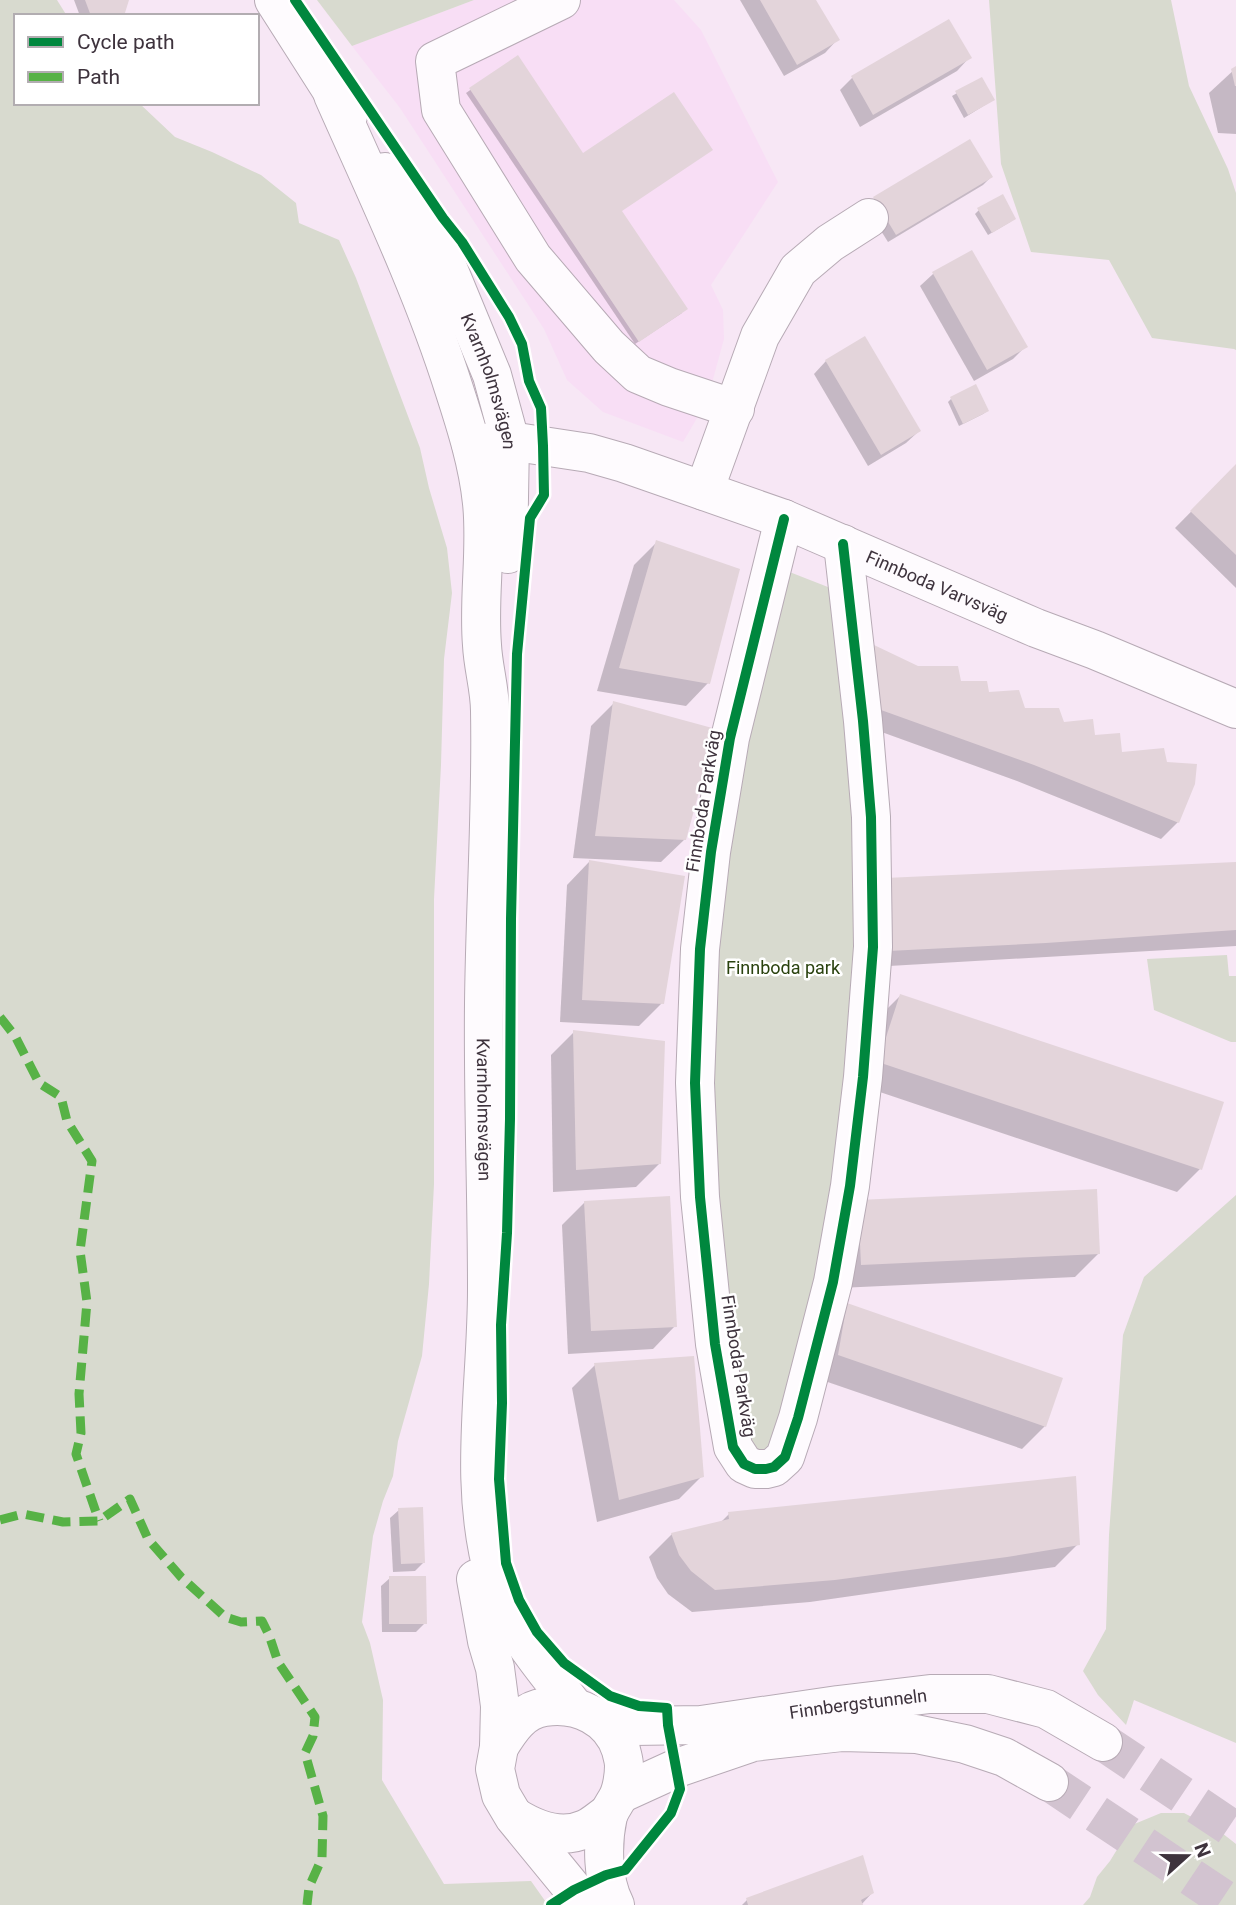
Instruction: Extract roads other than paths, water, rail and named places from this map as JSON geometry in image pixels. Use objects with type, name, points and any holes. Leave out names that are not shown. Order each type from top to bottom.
[{"type":"street","name":"Kvarnholmsvägen","points":[[274,0],[447,265],[492,375],[510,441],[509,537],[502,649],[490,705]]},
{"type":"street","points":[[561,0],[435,61],[441,110],[533,258],[610,347],[638,374],[735,409]]},
{"type":"street","name":"Kvarnholmsvägen","points":[[334,95],[423,300],[471,444],[482,498],[484,533],[481,645],[490,705],[484,1000],[487,1292],[479,1477],[481,1514],[493,1576],[503,1607],[519,1636],[589,1714],[618,1740],[625,1763],[604,1849],[606,1875],[614,1905]]},
{"type":"street","points":[[704,491],[760,336],[798,270],[830,243],[869,218]]},
{"type":"street","name":"Finnboda Varvsväg","points":[[471,444],[510,441],[589,453],[624,463],[783,519],[1023,622],[1236,709]]},
{"type":"street","name":"Finnboda Parkväg","points":[[783,519],[730,738],[711,852],[700,949],[695,1083],[700,1198],[715,1344],[733,1447],[744,1464],[755,1469],[774,1467],[785,1457],[798,1418],[833,1282],[850,1186],[863,1077],[873,947],[871,817],[843,544]]},
{"type":"street","name":"Kvarnholmsvägen","points":[[481,1514],[473,1546],[477,1593],[495,1668],[500,1706],[499,1748],[495,1769],[501,1796],[514,1817],[586,1905]]},
{"type":"street","name":"Finnbergstunneln","points":[[589,1714],[633,1726],[701,1725],[838,1704],[930,1694],[988,1694],[1046,1709],[1103,1742]]},
{"type":"street","points":[[499,1748],[512,1726],[541,1707],[561,1704],[589,1714]]},
{"type":"street","name":"Finnbergstunneln","points":[[614,1803],[677,1768],[753,1742],[842,1732],[916,1734],[965,1744],[1003,1757],[1049,1782]]},
{"type":"street","points":[[514,1817],[533,1828],[557,1834],[584,1830],[614,1803]]},
{"type":"tunnel","points":[[1103,1742],[1236,1831]]},
{"type":"tunnel","points":[[1049,1782],[1233,1905]]},
{"type":"park label","name":"Finnboda park","points":[[783,967]]}]
